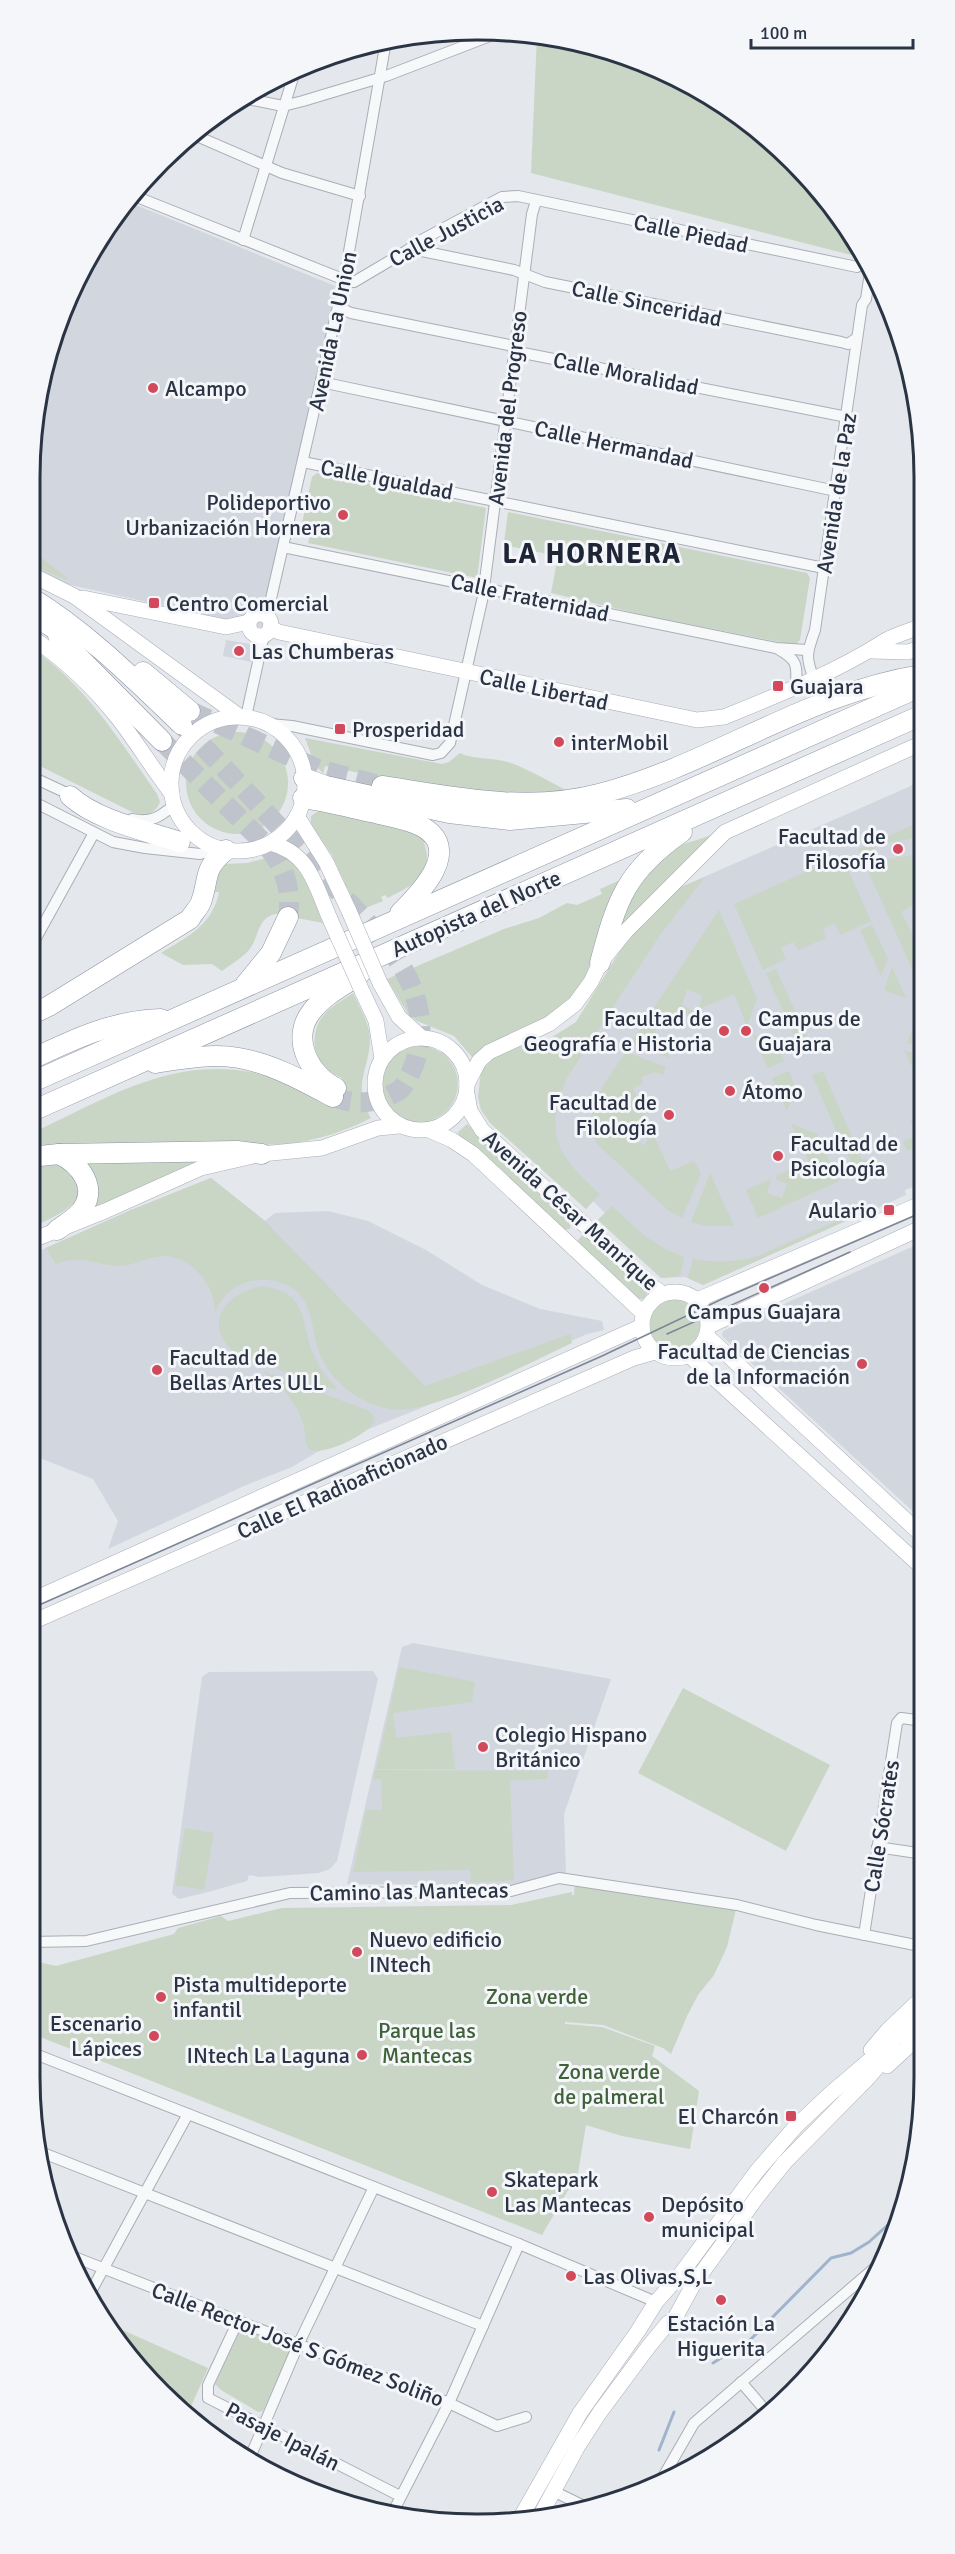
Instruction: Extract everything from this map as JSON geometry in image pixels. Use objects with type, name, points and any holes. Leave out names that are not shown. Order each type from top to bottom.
[{"type":"highway","points":[[45,617],[125,671],[177,727]]},
{"type":"highway","points":[[382,786],[499,803],[542,803],[597,795],[685,763],[827,699],[889,680],[914,676]]},
{"type":"highway","name":"Autopista del Norte","points":[[40,1078],[914,690]]},
{"type":"highway","name":"Autopista del Norte","points":[[40,1108],[914,719]]},
{"type":"highway","points":[[304,778],[326,786],[449,813],[510,820],[599,813],[653,805]]},
{"type":"highway","points":[[70,796],[76,802],[119,822],[180,842]]},
{"type":"highway","points":[[300,807],[401,819],[429,831],[438,850],[435,873],[394,919]]},
{"type":"highway","points":[[600,963],[621,895],[632,879],[660,848],[717,807]]},
{"type":"highway","points":[[40,1011],[190,919],[201,903],[207,871],[222,849]]},
{"type":"highway","points":[[49,1006],[110,981],[195,927],[206,913],[213,894]]},
{"type":"highway","points":[[242,989],[271,953],[288,917]]},
{"type":"highway","points":[[132,1067],[189,1058],[237,1058],[277,1068],[336,1093],[306,1060],[302,1041],[306,1022],[312,1011],[327,997],[396,948]]},
{"type":"highway","points":[[40,1055],[79,1037],[118,1024],[172,1019]]},
{"type":"highway","points":[[40,1156],[237,1151],[262,1154]]},
{"type":"highway","points":[[57,1230],[81,1212],[87,1197],[86,1179],[78,1165],[59,1154]]},
{"type":"street","points":[[256,101],[284,106],[382,77],[479,40]]},
{"type":"street","name":"Avenida La Union","points":[[243,716],[268,627],[269,608],[339,305],[349,281],[347,266],[385,50]]},
{"type":"street","points":[[243,240],[291,83]]},
{"type":"street","points":[[202,138],[266,166],[360,196]]},
{"type":"street","name":"Calle Piedad","points":[[518,196],[859,265]]},
{"type":"street","name":"Calle Justicia","points":[[349,281],[502,197],[518,196]]},
{"type":"street","points":[[141,199],[349,281]]},
{"type":"street","name":"Avenida del Progreso","points":[[270,724],[292,726],[433,754],[441,753],[450,743],[484,587],[532,214],[536,201]]},
{"type":"street","points":[[438,254],[437,240],[444,228]]},
{"type":"street","name":"Calle Sinceridad","points":[[408,250],[514,270],[546,282],[848,344],[858,338]]},
{"type":"street","points":[[347,266],[356,275],[365,274]]},
{"type":"street","name":"Avenida de la Paz","points":[[807,650],[815,630],[847,417],[862,305],[862,270]]},
{"type":"street","name":"Avenida de la Paz","points":[[862,305],[866,299],[868,283]]},
{"type":"street","name":"Calle Moralidad","points":[[339,305],[351,313],[506,344],[515,350],[847,417]]},
{"type":"street","name":"Calle Hermandad","points":[[321,382],[836,491]]},
{"type":"street","name":"Calle Igualdad","points":[[303,462],[824,568]]},
{"type":"street","name":"Calle Fraternidad","points":[[284,547],[776,648],[807,650]]},
{"type":"street","points":[[40,579],[74,596],[243,716],[270,724],[290,741],[300,759],[304,778],[300,807],[286,831],[270,843],[246,851],[222,849],[200,854],[113,842],[40,805]]},
{"type":"street","points":[[74,596],[226,627],[249,622],[252,634],[259,636],[268,627]]},
{"type":"street","name":"Calle Libertad","points":[[268,627],[279,632],[467,673],[697,720],[724,717],[796,687],[872,651],[885,641],[914,629]]},
{"type":"street","points":[[40,643],[57,655],[83,680],[117,718],[173,800],[187,827],[206,842],[222,849]]},
{"type":"street","points":[[776,648],[790,656],[795,662],[796,687]]},
{"type":"street","points":[[807,650],[806,662],[814,679]]},
{"type":"street","points":[[872,651],[914,650]]},
{"type":"street","points":[[40,781],[70,796],[134,820],[155,820],[173,800],[171,773],[175,759],[189,738],[199,728],[222,718],[243,716]]},
{"type":"street","points":[[467,1088],[464,1066],[454,1051],[439,1041],[421,1037],[406,1040],[392,1047],[382,1058],[377,1069],[374,1091],[382,1112],[399,1126],[414,1131],[429,1130],[442,1125],[454,1117],[462,1106],[479,1061],[489,1052],[539,1029],[567,1012],[591,982],[600,963],[649,906],[725,832],[914,747]]},
{"type":"street","points":[[300,807],[380,983],[399,1017],[421,1037]]},
{"type":"street","points":[[40,931],[94,833]]},
{"type":"street","points":[[270,843],[295,852],[304,863],[376,1021],[382,1058]]},
{"type":"street","name":"Avenida César Manrique","points":[[467,1088],[470,1111],[482,1130],[646,1282],[663,1294]]},
{"type":"street","points":[[40,1237],[105,1212],[201,1168],[262,1154],[322,1148],[378,1128],[399,1126]]},
{"type":"street","name":"Avenida César Manrique","points":[[429,1130],[452,1140],[472,1154],[643,1320]]},
{"type":"street","points":[[698,1300],[914,1207]]},
{"type":"street","points":[[708,1331],[914,1231]]},
{"type":"street","points":[[681,1292],[698,1300],[708,1317],[708,1331],[700,1348],[690,1356],[672,1359],[655,1352],[646,1343],[643,1320],[652,1302],[663,1294],[681,1292]]},
{"type":"street","name":"Calle El Radioaficionado","points":[[40,1596],[643,1320]]},
{"type":"street","points":[[708,1331],[914,1529]]},
{"type":"street","name":"Calle El Radioaficionado","points":[[40,1619],[634,1358],[655,1352]]},
{"type":"street","points":[[690,1356],[914,1560]]},
{"type":"street","points":[[855,1506],[871,1490]]},
{"type":"street","name":"Calle Sócrates","points":[[864,1935],[897,1723],[901,1718],[914,1720]]},
{"type":"street","points":[[877,1847],[914,1853]]},
{"type":"street","name":"Camino las Mantecas","points":[[40,1943],[86,1941],[290,1893],[511,1891],[559,1878],[737,1905],[914,1945]]},
{"type":"street","points":[[830,2094],[888,2030],[914,2005]]},
{"type":"street","points":[[524,2511],[580,2413],[657,2302],[758,2171],[796,2126],[879,2051],[914,2023]]},
{"type":"street","points":[[544,2508],[600,2412],[668,2323],[674,2320],[693,2285],[757,2197],[785,2162],[873,2072],[904,2033]]},
{"type":"street","points":[[830,2116],[914,2041]]},
{"type":"street","points":[[40,2056],[519,2244],[657,2302],[670,2297],[677,2302],[680,2309]]},
{"type":"street","points":[[94,2286],[188,2114]]},
{"type":"street","points":[[48,2155],[483,2326]]},
{"type":"street","points":[[253,2451],[298,2345],[374,2187]]},
{"type":"street","points":[[396,2506],[449,2403],[519,2244]]},
{"type":"street","name":"Calle Rector José S Gómez Soliño","points":[[81,2260],[449,2403],[497,2426],[526,2417]]},
{"type":"street","points":[[667,2470],[694,2424],[741,2382],[861,2286]]},
{"type":"street","points":[[657,2302],[655,2316],[661,2322],[668,2323]]},
{"type":"street","name":"Pasaje Ipalán","points":[[238,2321],[208,2385],[208,2398],[400,2496]]},
{"type":"street","points":[[741,2382],[763,2407]]},
{"type":"street","points":[[553,2491],[576,2502]]},
{"type":"shaded area","points":[[136,205],[345,290],[268,629],[62,583],[40,571],[41,449],[49,392],[64,337],[86,284],[114,235]]},
{"type":"shaded area","name":"Las Chumberas","points":[[226,640],[256,645],[252,662],[223,656]]},
{"type":"shaded area","name":"Campus de Guajara","points":[[914,785],[914,1186],[905,1190],[906,1195],[869,1212],[867,1208],[857,1212],[859,1215],[703,1285],[685,1277],[661,1278],[598,1220],[605,1213],[593,1201],[586,1209],[514,1143],[575,1026],[679,888]]},
{"type":"shaded area","points":[[211,1178],[265,1221],[275,1213],[328,1211],[368,1221],[426,1250],[482,1285],[540,1309],[602,1321],[604,1330],[587,1334],[431,1404],[369,1429],[342,1444],[317,1452],[292,1467],[244,1486],[108,1549],[118,1521],[93,1479],[40,1458],[40,1251]]},
{"type":"shaded area","points":[[914,1246],[914,1512],[722,1336],[723,1331]]},
{"type":"shaded area","name":"Colegio Hispano Británico","points":[[413,1643],[611,1679],[564,1814],[566,1874],[515,1885],[347,1884],[402,1647]]},
{"type":"shaded area","points":[[373,1671],[378,1679],[337,1861],[330,1869],[319,1873],[260,1877],[249,1875],[247,1881],[208,1892],[179,1899],[172,1894],[202,1677],[209,1672]]},
{"type":"green space","points":[[537,44],[591,55],[671,86],[696,99],[744,131],[787,168],[806,189],[854,256],[531,173]]},
{"type":"green space","points":[[317,473],[486,508],[477,578],[308,543],[310,536],[300,533],[312,477]]},
{"type":"green space","points":[[508,512],[807,573],[810,578],[800,640],[795,645],[648,616],[551,593],[558,556],[508,546],[503,550]]},
{"type":"green space","points":[[40,556],[68,579],[40,568]]},
{"type":"green space","points":[[40,654],[85,696],[157,794],[160,802],[156,808],[140,816],[40,766]]},
{"type":"green space","points":[[237,732],[257,736],[273,747],[284,763],[288,783],[284,803],[273,819],[257,830],[237,834],[217,830],[201,819],[190,803],[186,783],[190,763],[201,747],[217,736]]},
{"type":"green space","points":[[305,738],[442,764],[449,762],[460,753],[471,757],[505,761],[566,790],[517,798],[418,785],[325,766],[323,773],[315,765]]},
{"type":"green space","points":[[320,810],[407,827],[426,839],[424,843],[427,864],[420,878],[388,898],[385,895],[381,897],[383,901],[358,911],[332,855],[311,825],[311,816]]},
{"type":"green space","points":[[914,824],[914,838],[874,845],[876,861],[914,855],[914,905],[901,912],[914,937],[914,973],[858,849]]},
{"type":"green space","points":[[712,835],[620,930],[622,908],[630,892],[666,852]]},
{"type":"green space","points":[[281,854],[302,875],[323,923],[276,914],[270,916],[265,919],[249,950],[222,971],[212,964],[183,965],[161,953],[205,922],[216,903],[219,892],[215,892],[219,869],[225,864],[247,863]]},
{"type":"green space","points":[[842,856],[871,921],[841,935],[834,923],[823,929],[826,938],[798,950],[793,942],[781,948],[786,959],[763,970],[734,904]]},
{"type":"green space","points":[[627,877],[580,989],[555,1014],[475,1057],[472,1057],[454,1036],[417,1021],[408,1014],[387,979],[504,929],[539,918],[567,903],[577,905],[602,894],[600,889]]},
{"type":"green space","points":[[705,877],[660,935],[567,1078],[556,1115],[558,1143],[573,1167],[600,1194],[586,1209],[490,1123],[481,1110],[478,1097],[481,1071],[495,1057],[530,1042],[549,1039],[576,1022],[628,938],[636,929],[644,925],[679,888]]},
{"type":"green space","points":[[719,910],[757,999],[748,1023],[746,1024],[734,994],[699,1009],[702,995],[687,990],[682,1005],[694,1012],[655,1030],[670,1058],[630,1044]]},
{"type":"green space","points":[[872,925],[888,959],[881,976],[860,930]]},
{"type":"green space","points":[[892,967],[906,998],[884,990]]},
{"type":"green space","points":[[776,969],[807,1037],[796,1040],[766,973]]},
{"type":"green space","points":[[353,993],[369,1032],[369,1049],[362,1095],[371,1118],[361,1123],[311,1140],[290,1144],[40,1151],[40,1129],[141,1083],[198,1070],[228,1069],[259,1074],[286,1083],[331,1104],[342,1078],[321,1062],[315,1046],[315,1038],[320,1020],[335,1005]]},
{"type":"green space","points":[[914,1026],[914,1046],[907,1043]]},
{"type":"green space","points":[[753,1035],[776,1042],[784,1061],[768,1068]]},
{"type":"green space","points":[[420,1046],[434,1049],[447,1057],[455,1070],[458,1084],[455,1098],[447,1111],[434,1119],[420,1122],[406,1119],[393,1111],[385,1098],[382,1084],[385,1070],[393,1057],[406,1049]]},
{"type":"green space","points":[[904,1050],[914,1053],[914,1071]]},
{"type":"green space","points":[[626,1052],[666,1067],[663,1075],[655,1072],[641,1078],[643,1083],[633,1088],[651,1128],[636,1124],[631,1139],[645,1145],[649,1135],[653,1134],[670,1171],[694,1161],[701,1173],[682,1218],[669,1211],[597,1144],[593,1130],[593,1106]]},
{"type":"green space","points":[[789,1071],[796,1089],[787,1111],[772,1078]]},
{"type":"green space","points":[[823,1071],[853,1139],[842,1144],[812,1075]]},
{"type":"green space","points":[[467,1124],[571,1220],[570,1229],[562,1230],[459,1135],[458,1132]]},
{"type":"green space","points":[[791,1125],[817,1134],[839,1181],[758,1218],[746,1190],[771,1179],[767,1193],[782,1198],[787,1184],[777,1180],[776,1176],[809,1161]]},
{"type":"green space","points":[[914,1136],[914,1148],[907,1151],[903,1142]]},
{"type":"green space","points":[[855,1144],[862,1160],[866,1159],[870,1168],[856,1175],[845,1149]]},
{"type":"green space","points":[[211,1157],[87,1212],[81,1159]]},
{"type":"green space","points":[[60,1163],[72,1172],[77,1179],[79,1189],[72,1204],[64,1211],[40,1223],[40,1164]]},
{"type":"green space","points":[[710,1173],[734,1226],[705,1226],[691,1222]]},
{"type":"green space","points":[[211,1178],[265,1221],[425,1386],[570,1334],[572,1343],[508,1374],[455,1396],[408,1409],[390,1409],[364,1401],[342,1385],[333,1375],[319,1352],[307,1306],[301,1296],[287,1285],[269,1280],[242,1284],[228,1293],[215,1312],[211,1292],[200,1274],[184,1261],[174,1257],[158,1256],[119,1266],[80,1260],[56,1264],[46,1248]]},
{"type":"green space","points":[[612,1206],[654,1242],[684,1257],[680,1276],[661,1278],[598,1220]]},
{"type":"green space","points":[[857,1212],[859,1215],[703,1285],[688,1278],[693,1259],[724,1261],[756,1257]]},
{"type":"green space","points":[[583,1234],[648,1292],[644,1299],[638,1299],[579,1246],[578,1240]]},
{"type":"green space","points":[[263,1286],[285,1293],[297,1304],[314,1355],[323,1372],[336,1387],[335,1390],[239,1355],[227,1345],[221,1334],[219,1323],[221,1313],[237,1296]]},
{"type":"green space","points":[[675,1300],[684,1302],[695,1311],[700,1325],[698,1334],[689,1345],[675,1350],[666,1348],[655,1339],[650,1325],[652,1316],[661,1305]]},
{"type":"green space","points":[[263,1371],[367,1410],[373,1416],[373,1424],[360,1435],[343,1444],[325,1450],[309,1450],[303,1423],[292,1400]]},
{"type":"green space","points":[[399,1667],[475,1682],[472,1702],[393,1713],[396,1738],[451,1732],[455,1769],[376,1769]]},
{"type":"green space","points":[[683,1688],[830,1765],[786,1851],[638,1773]]},
{"type":"green space","points":[[375,1770],[548,1771],[547,1779],[510,1780],[514,1880],[471,1883],[470,1870],[353,1872],[366,1810],[382,1810],[381,1779],[373,1779]]},
{"type":"green space","points":[[185,1828],[214,1833],[204,1890],[175,1885]]},
{"type":"green space","name":"Parque las Mantecas","points":[[575,1880],[737,1905],[727,1947],[714,1975],[698,1995],[687,2016],[671,2054],[663,2048],[603,2025],[565,2022],[565,2024],[602,2027],[655,2046],[652,2056],[699,2091],[690,2149],[622,2136],[586,2125],[578,2173],[542,2235],[40,2037],[40,1962],[56,1966],[174,1934],[178,1928],[221,1916],[228,1921],[282,1908],[511,1905],[572,1892],[574,1895]]},
{"type":"green space","points":[[241,2329],[287,2344],[291,2350],[263,2411],[258,2412],[215,2384]]},
{"type":"green space","points":[[121,2330],[208,2368],[191,2407],[149,2365]]},
{"type":"waterway","points":[[713,2363],[750,2340],[831,2258],[851,2253],[869,2242],[888,2225]]},
{"type":"waterway","points":[[659,2450],[674,2412]]},
{"type":"tunnel","points":[[190,711],[318,769],[382,786]]},
{"type":"tunnel","points":[[182,725],[220,763],[377,934],[408,978],[420,1017],[420,1040],[415,1063],[403,1087],[383,1098],[369,1102],[355,1102],[333,1097]]},
{"type":"tunnel","points":[[162,741],[273,854],[286,879],[289,897],[288,917]]},
{"type":"tram line","points":[[40,1605],[602,1356],[722,1299],[914,1216]]},
{"type":"tram line","points":[[667,1334],[850,1252]]},
{"type":"place","name":"Alcampo","points":[[153,388]]},
{"type":"place","name":"Polideportivo Urbanización Hornera","points":[[343,515]]},
{"type":"place","name":"Centro Comercial","points":[[154,603]]},
{"type":"place","name":"Las Chumberas","points":[[239,651]]},
{"type":"place","name":"Guajara","points":[[778,686]]},
{"type":"place","name":"Prosperidad","points":[[340,729]]},
{"type":"place","name":"interMobil","points":[[559,742]]},
{"type":"place","name":"Facultad de Filosofía","points":[[898,849]]},
{"type":"place","name":"Facultad de Geografía e Historia","points":[[724,1031]]},
{"type":"place","name":"Campus de Guajara","points":[[746,1031]]},
{"type":"place","name":"Átomo","points":[[730,1091]]},
{"type":"place","name":"Facultad de Filología","points":[[669,1115]]},
{"type":"place","name":"Facultad de Psicología","points":[[778,1156]]},
{"type":"place","name":"Aulario","points":[[889,1210]]},
{"type":"place","name":"Campus Guajara","points":[[764,1288]]},
{"type":"place","name":"Facultad de Ciencias de la Información","points":[[862,1364]]},
{"type":"place","name":"Facultad de Bellas Artes ULL","points":[[157,1370]]},
{"type":"place","name":"Colegio Hispano Británico","points":[[483,1747]]},
{"type":"place","name":"Nuevo edificio INtech","points":[[357,1952]]},
{"type":"place","name":"Pista multideporte infantil","points":[[161,1997]]},
{"type":"place","name":"Escenario Lápices","points":[[154,2036]]},
{"type":"place","name":"INtech La Laguna","points":[[362,2055]]},
{"type":"place","name":"El Charcón","points":[[791,2116]]},
{"type":"place","name":"Skatepark Las Mantecas","points":[[492,2192]]},
{"type":"place","name":"Depósito municipal","points":[[649,2217]]},
{"type":"place","name":"Las Olivas,S,L","points":[[571,2276]]},
{"type":"place","name":"Estación La Higuerita","points":[[721,2300]]},
{"type":"district","name":"LA HORNERA","points":[[592,553]]},
{"type":"park label","name":"Zona verde","points":[[537,1996]]},
{"type":"park label","name":"Zona verde de palmeral","points":[[609,2084]]}]
